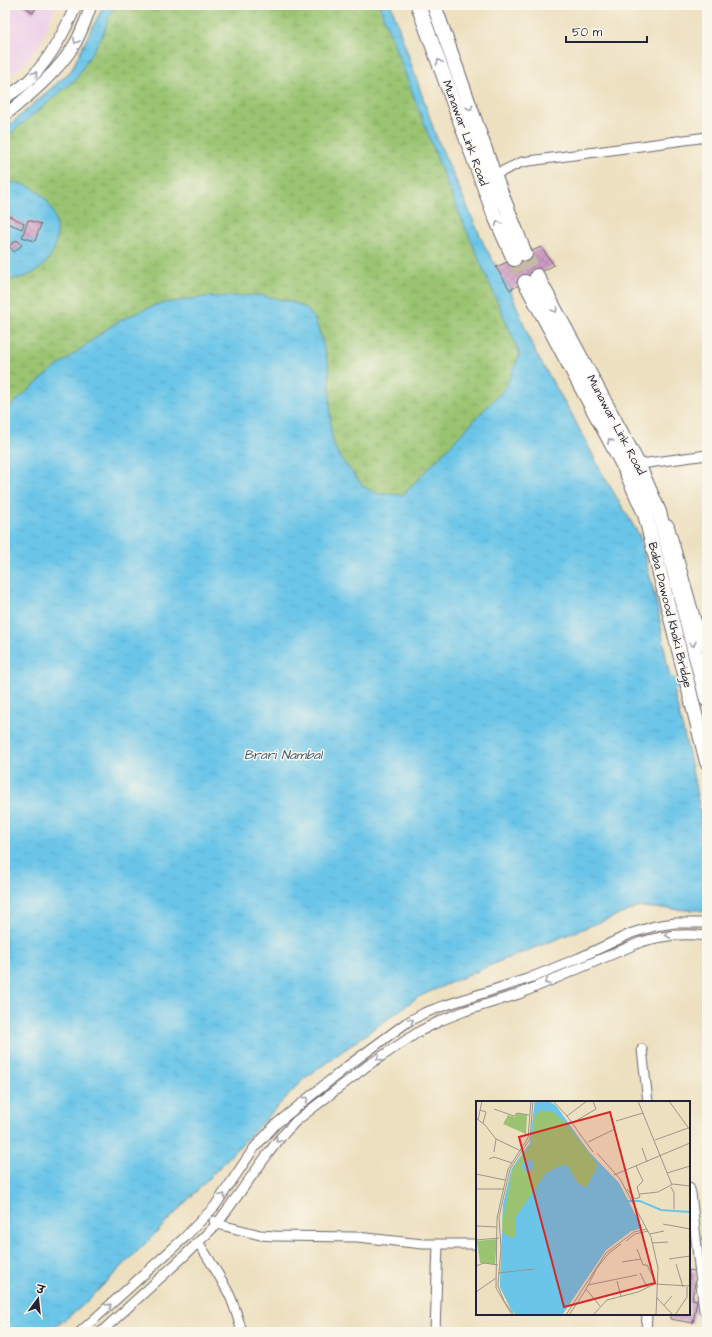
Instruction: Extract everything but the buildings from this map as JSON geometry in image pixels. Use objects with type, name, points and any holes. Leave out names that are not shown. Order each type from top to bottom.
[{"type":"main road","name":"Munawar Link Road","points":[[418,5],[519,257]]},
{"type":"main road","name":"Munawar Link Road","points":[[434,5],[488,177]]},
{"type":"main road","name":"Munawar Link Road","points":[[644,514],[624,467],[531,279],[638,464],[657,507]]},
{"type":"main road","name":"Baba Dawood Khaki Bridge","points":[[657,507],[707,700]]},
{"type":"main road","name":"Baba Dawood Khaki Bridge","points":[[644,514],[707,762]]},
{"type":"street","points":[[5,98],[32,78],[49,56],[65,31],[76,5]]},
{"type":"street","points":[[5,115],[52,74],[64,59],[76,42],[85,23],[91,5]]},
{"type":"street","points":[[488,177],[522,162],[707,137]]},
{"type":"street","points":[[624,467],[707,455]]},
{"type":"street","points":[[657,507],[665,513],[698,627],[707,652]]},
{"type":"street","points":[[80,1332],[184,1238],[216,1206],[254,1148],[265,1134],[299,1104],[406,1023],[424,1013],[527,979],[579,958],[632,933],[655,926],[676,923],[707,923]]},
{"type":"street","points":[[101,1332],[217,1224],[267,1155],[281,1137],[296,1122],[367,1066],[420,1031],[465,1011],[519,994],[641,942],[679,934],[707,936]]},
{"type":"street","points":[[642,1049],[648,1101]]},
{"type":"street","points":[[360,1057],[367,1066]]},
{"type":"street","points":[[690,1190],[704,1311],[707,1315]]},
{"type":"street","points":[[207,1215],[217,1224],[260,1235],[357,1237],[438,1244],[476,1244]]},
{"type":"street","points":[[198,1242],[229,1294],[235,1307],[242,1332]]},
{"type":"street","points":[[435,1332],[438,1244]]},
{"type":"street","points":[[646,1332],[647,1315]]},
{"type":"shaded area","points":[[5,5],[56,5],[40,43],[23,66],[5,77]]},
{"type":"green space","name":"Brari Nambal","points":[[103,5],[391,5],[436,136],[485,247],[510,290],[535,352],[571,413],[602,473],[639,535],[657,605],[668,669],[689,755],[707,847],[707,911],[639,907],[500,961],[418,997],[305,1078],[157,1232],[81,1307],[49,1332],[5,1332],[5,129],[71,71]]},
{"type":"water","points":[[103,5],[114,5],[102,36],[76,79],[5,138],[5,129],[71,71]]},
{"type":"water","name":"Brari Nambal","points":[[379,5],[391,5],[436,136],[485,247],[510,290],[535,352],[571,413],[602,473],[639,535],[657,605],[668,669],[689,755],[707,847],[707,911],[639,907],[500,961],[418,997],[305,1078],[157,1232],[81,1307],[49,1332],[5,1332],[5,413],[15,402],[46,375],[111,326],[127,317],[158,304],[205,297],[260,295],[292,302],[307,309],[316,322],[329,367],[331,431],[334,446],[342,460],[364,487],[379,494],[403,495],[505,388],[520,354],[450,192]]},
{"type":"water","points":[[5,183],[25,185],[40,193],[51,207],[56,223],[56,240],[50,256],[38,270],[17,279],[5,279]]},
{"type":"waterway","points":[[658,678],[695,690]]},
{"type":"tunnel","points":[[525,254],[537,276]]},
{"type":"tunnel","points":[[514,259],[525,282]]}]
